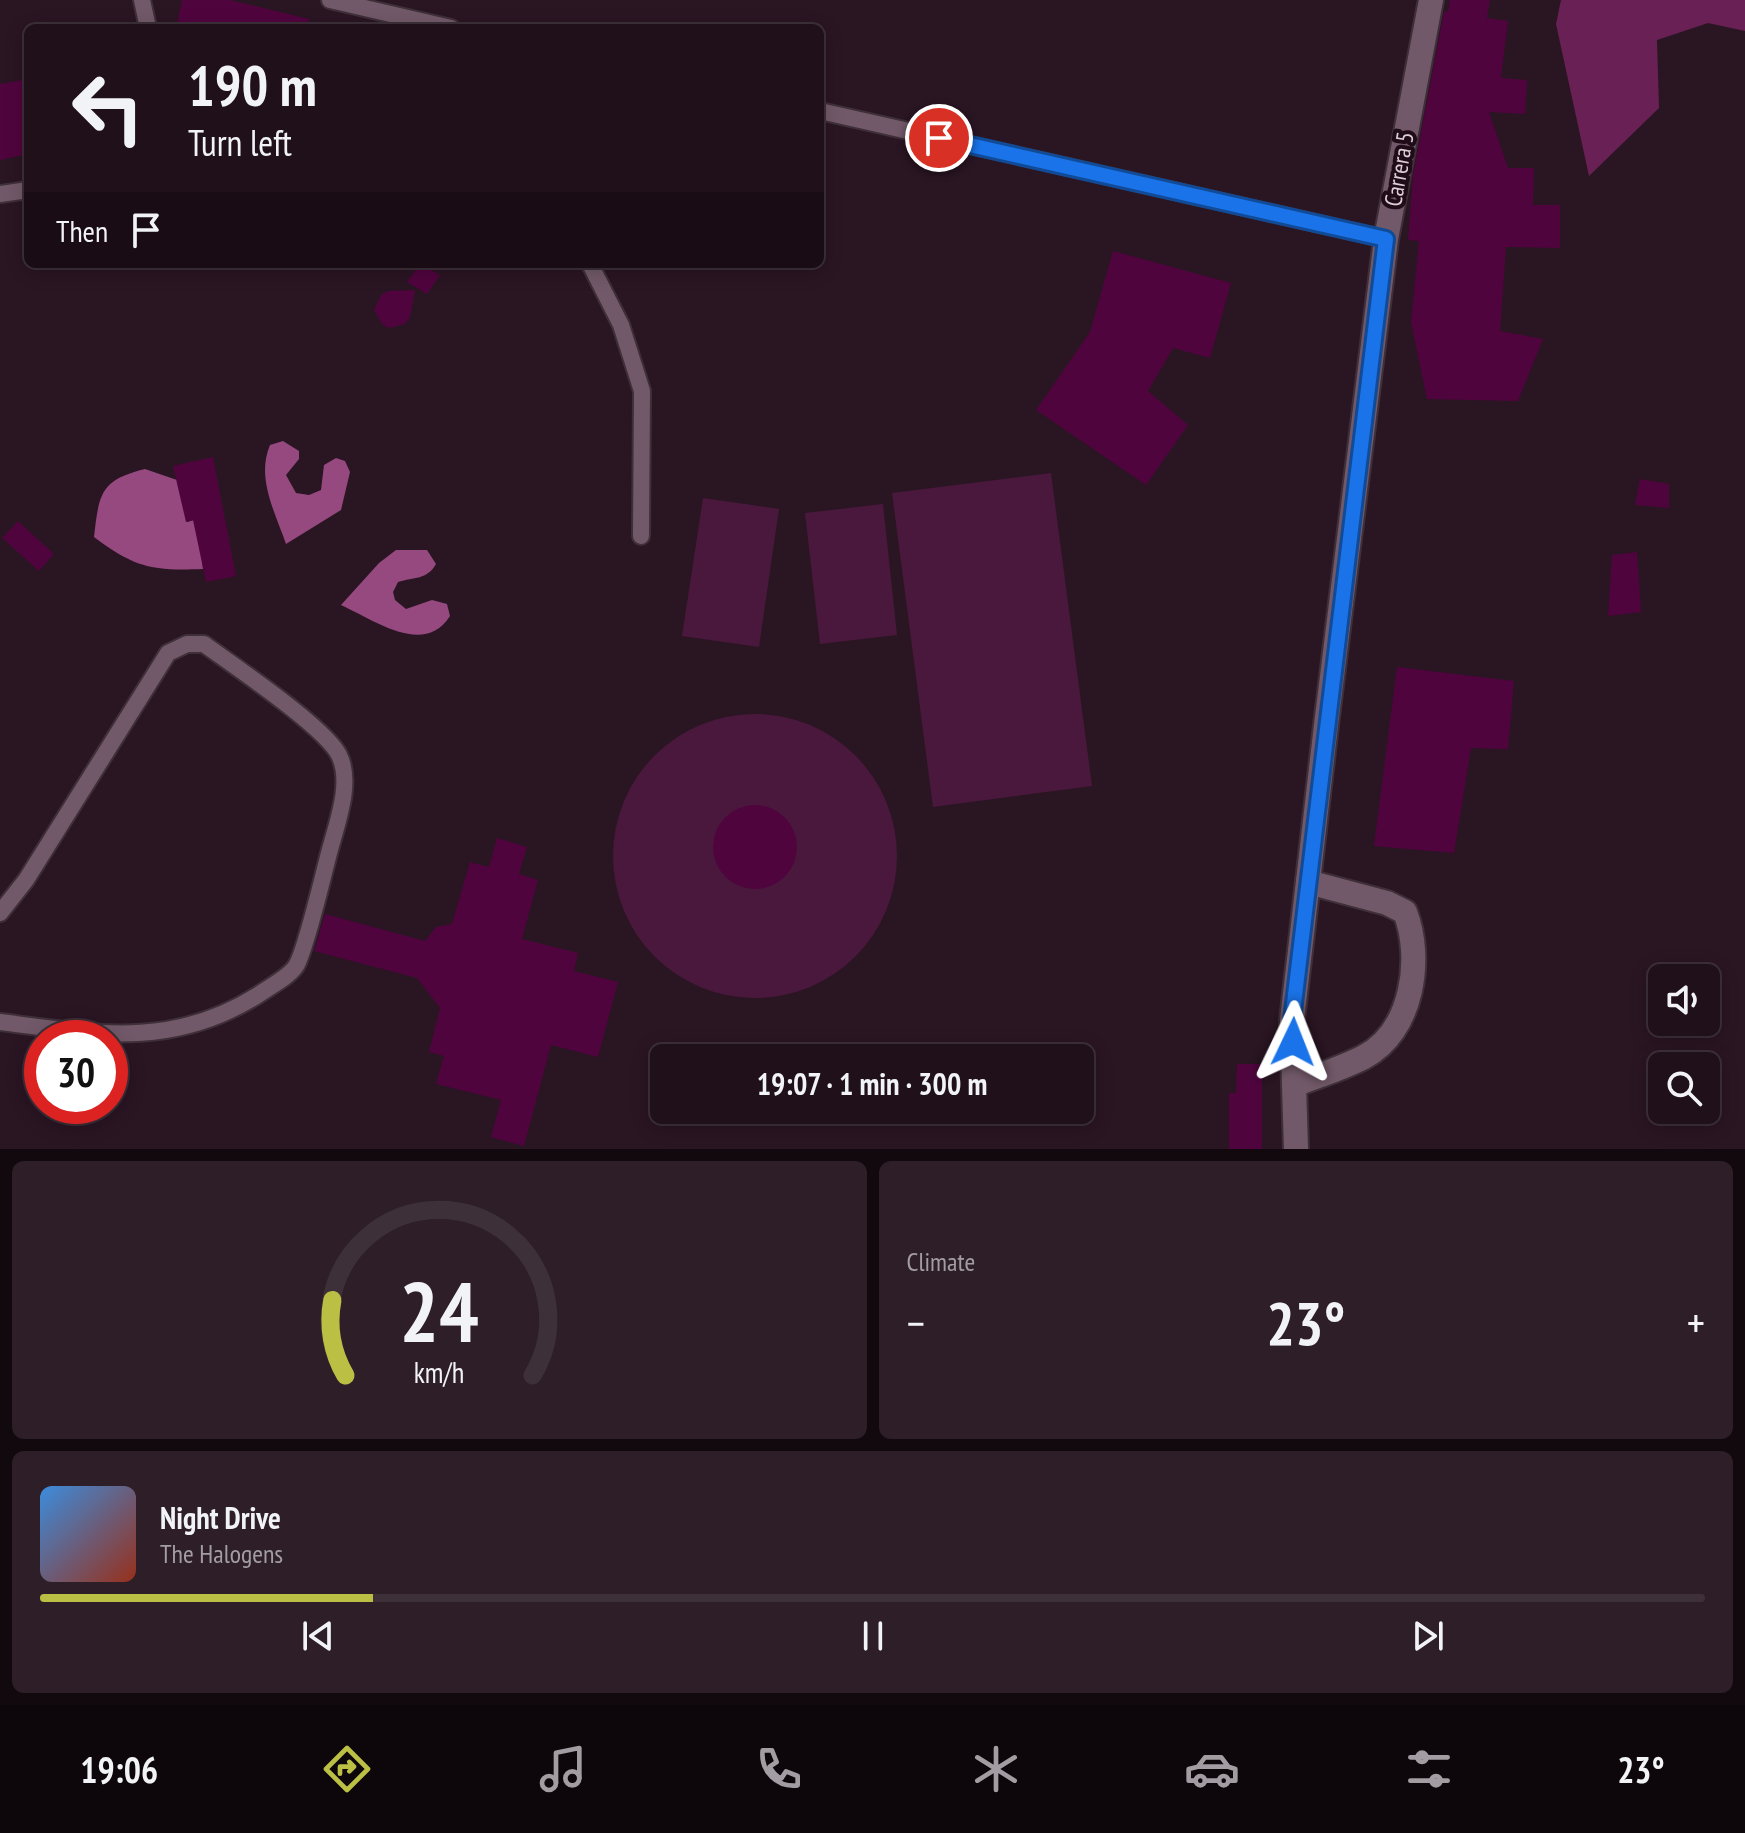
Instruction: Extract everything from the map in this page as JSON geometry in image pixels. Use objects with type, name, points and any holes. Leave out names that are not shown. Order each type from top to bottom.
[{"type":"street","name":"Carrera 5","points":[[1296,1149],[1292,1020],[1308,882],[1386,239],[1431,0]]},
{"type":"street","points":[[1294,1085],[1367,1056],[1385,1040],[1410,999],[1415,957],[1412,931],[1405,912],[1387,903],[1308,882]]},
{"type":"lane","points":[[142,0],[147,24]]},
{"type":"lane","points":[[330,0],[434,24]]},
{"type":"lane","points":[[824,112],[1386,239]]},
{"type":"lane","points":[[0,194],[24,191]]},
{"type":"lane","points":[[592,268],[621,325],[642,391],[641,536]]},
{"type":"lane","points":[[0,913],[26,880],[168,653],[177,648],[204,644],[324,736],[339,756],[345,778],[326,866],[296,966],[270,987],[217,1016],[164,1032],[108,1036],[0,1022]]},
{"type":"shaded area","points":[[1561,0],[1745,0],[1745,31],[1708,23],[1657,40],[1659,108],[1589,176],[1556,24]]},
{"type":"shaded area","points":[[283,441],[299,451],[299,459],[286,475],[296,493],[309,495],[321,490],[324,465],[336,458],[345,461],[350,472],[341,510],[286,544],[269,495],[265,470],[270,445]]},
{"type":"shaded area","points":[[145,469],[177,480],[187,522],[198,519],[203,569],[145,565],[121,555],[94,537],[104,491],[119,478]]},
{"type":"shaded area","points":[[1051,473],[1092,786],[933,807],[892,493]]},
{"type":"shaded area","points":[[703,498],[779,509],[759,647],[682,636]]},
{"type":"shaded area","points":[[883,504],[897,635],[820,644],[805,513]]},
{"type":"shaded area","points":[[396,550],[427,550],[436,564],[424,575],[398,582],[393,592],[395,600],[406,609],[432,600],[447,604],[450,616],[439,628],[427,634],[398,632],[341,605],[379,563]]},
{"type":"shaded area","points":[[755,714],[796,720],[822,731],[845,746],[865,766],[880,789],[891,815],[897,856],[891,897],[880,923],[865,946],[845,966],[822,981],[796,992],[755,998],[714,992],[688,981],[665,966],[645,946],[630,923],[619,897],[613,856],[619,815],[630,789],[645,766],[665,746],[688,731],[714,720]]},
{"type":"building","points":[[182,0],[230,0],[309,19],[308,24],[177,24]]},
{"type":"building","points":[[1450,0],[1490,0],[1487,18],[1508,21],[1501,78],[1527,80],[1525,114],[1489,112],[1508,168],[1534,168],[1533,205],[1560,205],[1560,248],[1506,247],[1500,331],[1543,339],[1518,401],[1427,399],[1411,322],[1419,241],[1408,240],[1413,175],[1444,11],[1448,12]]},
{"type":"building","points":[[24,80],[24,155],[0,160],[0,84]]},
{"type":"building","points":[[1113,251],[1231,283],[1210,358],[1173,348],[1148,391],[1188,425],[1146,485],[1036,410],[1090,332]]},
{"type":"building","points":[[417,268],[427,268],[440,275],[427,294],[407,282]]},
{"type":"building","points":[[415,290],[410,317],[405,324],[389,328],[382,324],[374,310],[381,295],[388,291]]},
{"type":"building","points":[[213,457],[236,576],[206,582],[193,520],[186,522],[173,466]]},
{"type":"building","points":[[1640,479],[1669,484],[1669,508],[1635,505]]},
{"type":"building","points":[[18,521],[54,554],[39,571],[2,538]]},
{"type":"building","points":[[1637,552],[1641,612],[1608,616],[1612,555]]},
{"type":"building","points":[[1397,667],[1514,681],[1508,749],[1471,748],[1454,853],[1374,846]]},
{"type":"building","points":[[755,805],[771,808],[785,817],[794,831],[797,847],[794,863],[785,877],[771,886],[755,889],[739,886],[725,877],[716,863],[713,847],[716,831],[725,817],[739,808]]},
{"type":"building","points":[[497,838],[527,847],[519,874],[538,880],[522,939],[578,953],[574,971],[618,982],[598,1057],[551,1045],[524,1146],[491,1137],[501,1100],[436,1084],[444,1056],[429,1052],[440,1008],[417,978],[314,951],[325,914],[425,941],[436,927],[452,924],[470,862],[489,867]]},
{"type":"building","points":[[1237,1064],[1262,1064],[1262,1149],[1229,1149],[1229,1093],[1236,1093]]},
{"type":"route","points":[[939,138],[1386,239],[1326,725],[1292,1020],[1293,1042]]}]
